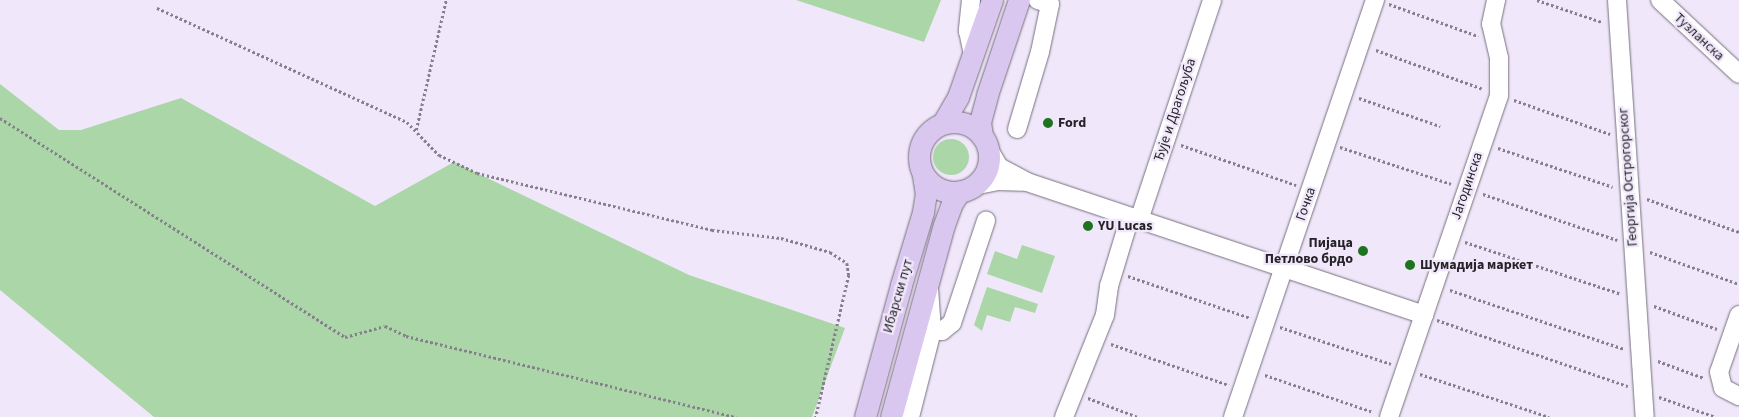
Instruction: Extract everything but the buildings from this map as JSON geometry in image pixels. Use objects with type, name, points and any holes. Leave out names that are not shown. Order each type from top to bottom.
[{"type":"main road","points":[[943,123],[958,98],[992,0]]},
{"type":"main road","points":[[985,142],[965,124],[943,123],[935,127],[923,140],[918,157],[923,175],[943,190],[966,189],[980,181],[988,165],[985,142],[980,122],[987,95],[1019,0]]},
{"type":"main road","name":"Ибарски пут","points":[[865,417],[900,285],[923,212],[926,194],[923,175]]},
{"type":"main road","name":"Ибарски пут","points":[[891,417],[927,279],[948,212],[966,189]]},
{"type":"street","points":[[971,0],[968,31],[973,54]]},
{"type":"street","name":"Ђује и Драгољуба","points":[[1064,417],[1105,315],[1113,271],[1165,139],[1212,0]]},
{"type":"street","name":"Јагодинска","points":[[1384,415],[1406,370],[1449,236],[1499,95],[1500,76],[1496,43],[1490,24],[1496,0]]},
{"type":"street","name":"Георгија Острогорског","points":[[1617,0],[1628,193],[1645,417]]},
{"type":"street","name":"Тузланска","points":[[1660,0],[1739,74]]},
{"type":"street","points":[[1017,128],[1040,52],[1046,1]]},
{"type":"street","name":"Гочка","points":[[1232,417],[1360,44],[1381,2]]},
{"type":"street","points":[[985,142],[999,168],[1027,182],[1424,315]]},
{"type":"street","points":[[966,189],[999,181],[1027,182]]},
{"type":"street","points":[[932,331],[942,331],[952,323],[986,221]]},
{"type":"street","points":[[910,417],[932,331],[927,279]]},
{"type":"street","points":[[1739,315],[1719,372],[1720,382],[1729,392],[1739,396]]},
{"type":"path","points":[[416,131],[446,0]]},
{"type":"path","points":[[1537,0],[1618,27]]},
{"type":"path","points":[[1381,2],[1496,43]]},
{"type":"path","points":[[157,8],[407,122],[439,155],[477,173],[712,230],[781,238],[830,252],[847,263],[848,289],[832,345],[816,417]]},
{"type":"path","points":[[1360,44],[1625,139]]},
{"type":"path","points":[[1344,93],[1440,126]]},
{"type":"path","points":[[0,118],[344,337],[385,326],[406,336],[736,417]]},
{"type":"path","points":[[1165,139],[1311,190]]},
{"type":"path","points":[[1482,142],[1739,232]]},
{"type":"path","points":[[1327,143],[1739,284]]},
{"type":"path","points":[[1449,236],[1733,335]]},
{"type":"path","points":[[1113,271],[1549,417]]},
{"type":"path","points":[[1434,284],[1720,382]]},
{"type":"path","points":[[1424,315],[1716,417]]},
{"type":"path","points":[[1096,338],[1242,390]]},
{"type":"path","points":[[1249,370],[1384,415]]},
{"type":"path","points":[[1073,393],[1138,417]]},
{"type":"green space","points":[[796,0],[941,0],[924,42]]},
{"type":"green space","points":[[0,84],[59,130],[81,130],[181,98],[375,206],[454,162],[689,275],[845,328],[812,417],[154,417],[0,290]]},
{"type":"green space","points":[[951,139],[958,140],[964,144],[968,150],[968,164],[964,170],[958,174],[951,175],[944,174],[938,170],[934,164],[933,157],[934,150],[938,144],[944,140]]},
{"type":"green space","points":[[1022,245],[1055,256],[1042,293],[987,274],[995,251],[1017,259]]},
{"type":"green space","points":[[987,287],[1038,304],[1035,313],[1015,307],[1010,322],[987,315],[982,331],[974,325]]},
{"type":"place","name":"Ford","points":[[1048,123]]},
{"type":"place","name":"YU Lucas","points":[[1088,226]]},
{"type":"place","name":"Пијаца Петлово брдо","points":[[1363,251]]},
{"type":"place","name":"Шумадија маркет","points":[[1410,265]]}]
